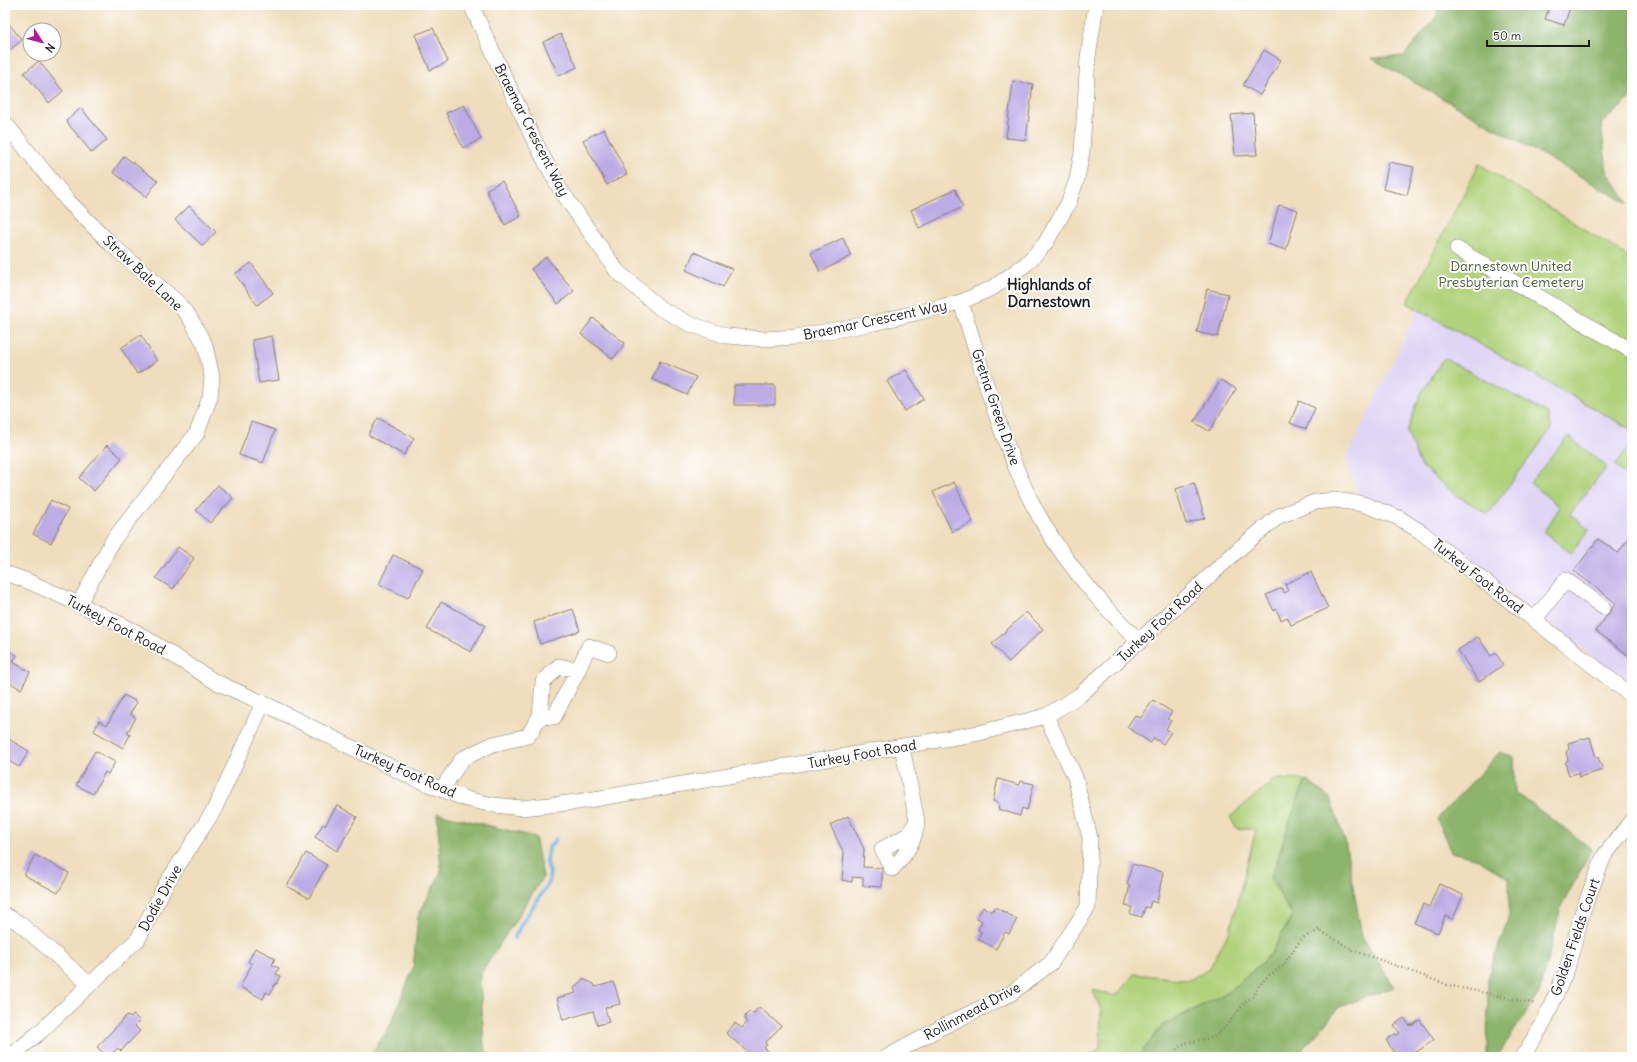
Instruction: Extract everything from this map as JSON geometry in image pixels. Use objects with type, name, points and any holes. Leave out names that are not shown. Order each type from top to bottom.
[{"type":"street","name":"Braemar Crescent Way","points":[[471,5],[533,138],[560,189],[617,271],[661,309],[690,324],[728,336],[764,339],[796,337],[874,323],[961,302],[994,287],[1026,264],[1045,244],[1068,204],[1077,179],[1082,152],[1088,56],[1096,5]]},
{"type":"street","name":"Straw Bale Lane","points":[[5,123],[68,201],[111,244],[177,302],[190,318],[205,345],[212,377],[210,397],[197,433],[113,540],[79,604]]},
{"type":"street","points":[[1457,249],[1632,351]]},
{"type":"street","name":"Gretna Green Drive","points":[[961,302],[1001,430],[1032,501],[1059,548],[1090,590],[1110,613],[1140,642]]},
{"type":"street","name":"Turkey Foot Road","points":[[5,573],[25,580],[79,604],[136,632],[214,681],[263,703],[412,778],[466,799],[494,805],[522,808],[577,802],[979,734],[1046,716],[1080,695],[1140,642],[1240,548],[1279,516],[1315,502],[1335,500],[1363,504],[1399,518],[1421,532],[1632,696]]},
{"type":"street","points":[[1534,620],[1566,580],[1603,607]]},
{"type":"street","points":[[540,716],[554,717],[589,646],[610,653]]},
{"type":"street","points":[[442,789],[462,758],[493,744],[528,736],[540,716],[543,682],[559,666],[578,670]]},
{"type":"street","name":"Dodie Drive","points":[[10,1057],[41,1031],[138,939],[166,884],[214,810],[263,703]]},
{"type":"street","name":"Rollinmead Drive","points":[[887,1057],[942,1027],[1010,994],[1051,963],[1088,907],[1090,838],[1075,777],[1046,716]]},
{"type":"street","points":[[902,747],[917,821]]},
{"type":"street","name":"Golden Fields Court","points":[[1522,1057],[1544,1024],[1567,969],[1583,910],[1604,856],[1632,820]]},
{"type":"street","points":[[5,915],[19,923],[89,984]]},
{"type":"path","points":[[1174,1057],[1178,1048],[1185,1043],[1212,1038],[1225,1028],[1246,1001],[1253,997],[1259,986],[1268,976],[1283,966],[1301,939],[1319,930],[1353,950],[1448,985],[1551,1006]]},
{"type":"shaded area","points":[[1418,309],[1632,430],[1632,687],[1514,597],[1410,514],[1360,497],[1346,459]]},
{"type":"green space","points":[[1439,5],[1632,5],[1632,97],[1601,124],[1607,171],[1629,204],[1371,58],[1404,56],[1437,16]]},
{"type":"green space","name":"Darnestown United Presbyterian Cemetery","points":[[1479,164],[1632,259],[1632,430],[1407,303]]},
{"type":"green space","points":[[1444,358],[1547,413],[1551,429],[1488,514],[1456,495],[1420,465],[1407,432],[1420,395]]},
{"type":"green space","points":[[1568,436],[1607,467],[1570,514],[1589,530],[1571,554],[1544,532],[1560,507],[1530,483]]},
{"type":"green space","points":[[1630,444],[1632,445],[1632,481],[1615,466]]},
{"type":"green space","points":[[1500,752],[1514,757],[1515,792],[1592,849],[1561,907],[1539,993],[1497,1057],[1487,1057],[1488,976],[1509,916],[1509,878],[1475,858],[1451,852],[1437,819]]},
{"type":"green space","points":[[1275,779],[1306,780],[1295,806],[1271,879],[1292,915],[1271,954],[1230,991],[1163,1025],[1138,1057],[1089,1057],[1100,1048],[1101,1010],[1093,990],[1116,996],[1134,974],[1189,980],[1209,969],[1230,930],[1256,830],[1236,828],[1230,817]]},
{"type":"green space","points":[[1306,780],[1330,798],[1345,841],[1362,936],[1394,987],[1339,1007],[1318,1033],[1295,1057],[1138,1057],[1163,1025],[1230,991],[1271,954],[1292,915],[1271,879],[1295,806]]},
{"type":"green space","points":[[437,813],[535,837],[543,877],[480,975],[484,1045],[489,1057],[369,1057],[390,1026],[413,969],[418,916],[441,872]]},
{"type":"building","points":[[1550,5],[1571,5],[1564,25],[1545,19]]},
{"type":"building","points":[[5,19],[22,40],[7,53],[5,50]]},
{"type":"building","points":[[433,28],[448,62],[430,70],[415,35]]},
{"type":"building","points":[[561,34],[577,67],[559,76],[543,42]]},
{"type":"building","points":[[1264,50],[1281,60],[1260,95],[1243,85]]},
{"type":"building","points":[[40,62],[63,91],[49,103],[24,73]]},
{"type":"building","points":[[1013,81],[1033,84],[1026,140],[1006,138]]},
{"type":"building","points":[[464,105],[481,139],[463,148],[446,113]]},
{"type":"building","points":[[81,108],[107,140],[92,153],[66,121]]},
{"type":"building","points":[[1253,113],[1257,155],[1235,156],[1231,115]]},
{"type":"building","points":[[604,129],[627,174],[607,185],[583,140]]},
{"type":"building","points":[[124,156],[158,181],[146,197],[113,172]]},
{"type":"building","points":[[1389,162],[1414,167],[1407,195],[1383,189]]},
{"type":"building","points":[[502,181],[521,216],[505,225],[486,190]]},
{"type":"building","points":[[955,189],[963,207],[919,228],[911,210]]},
{"type":"building","points":[[1279,205],[1298,210],[1286,250],[1268,244]]},
{"type":"building","points":[[189,206],[216,232],[203,246],[175,220]]},
{"type":"building","points":[[843,238],[851,256],[820,272],[811,253]]},
{"type":"building","points":[[694,252],[732,269],[723,287],[686,270]]},
{"type":"building","points":[[546,257],[574,291],[558,304],[531,269]]},
{"type":"building","points":[[251,263],[273,293],[257,305],[235,274]]},
{"type":"building","points":[[1207,289],[1228,294],[1218,337],[1197,332]]},
{"type":"building","points":[[593,318],[625,343],[613,359],[581,334]]},
{"type":"building","points":[[141,335],[157,361],[137,374],[121,348]]},
{"type":"building","points":[[272,336],[279,380],[259,383],[252,340]]},
{"type":"building","points":[[660,361],[696,377],[687,395],[652,379]]},
{"type":"building","points":[[906,370],[924,399],[905,411],[887,381]]},
{"type":"building","points":[[1221,380],[1236,389],[1209,431],[1194,422]]},
{"type":"building","points":[[734,385],[775,385],[775,405],[734,405]]},
{"type":"building","points":[[1299,401],[1315,408],[1306,429],[1290,423]]},
{"type":"building","points":[[378,418],[414,438],[404,455],[368,435]]},
{"type":"building","points":[[251,422],[275,430],[263,463],[239,455]]},
{"type":"building","points":[[107,445],[122,458],[94,491],[79,478]]},
{"type":"building","points":[[954,482],[973,522],[952,532],[933,492]]},
{"type":"building","points":[[1194,483],[1205,518],[1186,524],[1176,489]]},
{"type":"building","points":[[218,485],[233,498],[210,523],[196,510]]},
{"type":"building","points":[[51,500],[68,509],[51,543],[33,534]]},
{"type":"building","points":[[1632,534],[1632,658],[1596,631],[1616,603],[1574,571],[1598,539],[1618,553]]},
{"type":"building","points":[[178,547],[194,558],[173,589],[156,578]]},
{"type":"building","points":[[393,555],[423,569],[408,598],[379,584]]},
{"type":"building","points":[[1311,572],[1328,608],[1291,625],[1287,617],[1281,620],[1276,609],[1274,611],[1266,595],[1282,588],[1284,593],[1288,591],[1285,584]]},
{"type":"building","points":[[441,602],[485,625],[471,652],[427,629]]},
{"type":"building","points":[[573,609],[580,631],[540,644],[534,622]]},
{"type":"building","points":[[1026,612],[1043,629],[1009,662],[992,644]]},
{"type":"building","points":[[1478,637],[1491,656],[1496,653],[1503,665],[1479,682],[1458,650]]},
{"type":"building","points":[[7,650],[17,655],[13,662],[30,672],[21,689],[5,680],[5,654]]},
{"type":"building","points":[[124,695],[137,702],[130,714],[136,718],[127,733],[130,735],[123,748],[94,731],[99,721],[107,725]]},
{"type":"building","points":[[1153,700],[1172,712],[1167,719],[1171,721],[1166,729],[1171,732],[1163,744],[1154,738],[1151,743],[1127,727],[1135,715],[1141,718]]},
{"type":"building","points":[[5,737],[29,751],[19,767],[5,759]]},
{"type":"building","points":[[1590,737],[1596,758],[1598,757],[1603,770],[1579,777],[1578,773],[1569,775],[1565,763],[1568,760],[1566,752],[1569,749],[1568,743]]},
{"type":"building","points":[[95,751],[115,762],[108,774],[105,772],[93,794],[76,785]]},
{"type":"building","points":[[998,779],[1019,785],[1020,781],[1034,784],[1027,810],[1022,808],[1020,816],[998,809],[999,803],[993,801]]},
{"type":"building","points":[[337,805],[357,817],[337,851],[315,837],[323,824],[325,826]]},
{"type":"building","points":[[848,816],[864,849],[863,867],[882,868],[882,887],[863,886],[863,878],[852,877],[852,882],[842,880],[844,853],[830,825]]},
{"type":"building","points":[[306,853],[327,865],[309,898],[287,886]]},
{"type":"building","points":[[35,855],[69,873],[58,893],[24,875]]},
{"type":"building","points":[[1132,864],[1163,872],[1157,903],[1151,901],[1149,908],[1145,907],[1142,917],[1130,914],[1132,907],[1125,906],[1130,885],[1127,885]]},
{"type":"building","points":[[1439,884],[1463,895],[1453,919],[1445,916],[1438,933],[1414,923],[1423,904],[1429,907]]},
{"type":"building","points":[[983,907],[992,912],[995,907],[1017,919],[1009,934],[1005,932],[996,949],[978,939],[981,932],[978,930],[982,921],[977,918]]},
{"type":"building","points":[[255,948],[275,958],[272,965],[279,968],[276,974],[281,976],[270,994],[266,992],[263,999],[240,987],[252,964],[248,962]]},
{"type":"building","points":[[583,979],[594,984],[595,987],[614,982],[620,1004],[605,1008],[609,1022],[597,1025],[593,1011],[563,1020],[557,998],[576,993],[574,988]]},
{"type":"building","points":[[759,1007],[781,1026],[765,1043],[767,1045],[764,1047],[769,1052],[765,1057],[753,1057],[726,1033],[735,1023],[742,1028],[747,1022],[745,1020],[745,1016],[749,1012],[754,1013]]},
{"type":"building","points":[[127,1015],[130,1018],[134,1015],[140,1021],[135,1026],[140,1031],[121,1051],[118,1048],[108,1057],[97,1047]]},
{"type":"building","points":[[1404,1018],[1410,1026],[1420,1020],[1434,1040],[1415,1053],[1418,1057],[1398,1057],[1386,1040],[1395,1034],[1397,1035],[1400,1033],[1394,1025]]},
{"type":"waterway","points":[[514,938],[524,920],[549,883],[550,873],[547,863],[548,849],[556,839]]},
{"type":"district","name":"Highlands of Darnestown","points":[[1049,294]]}]
